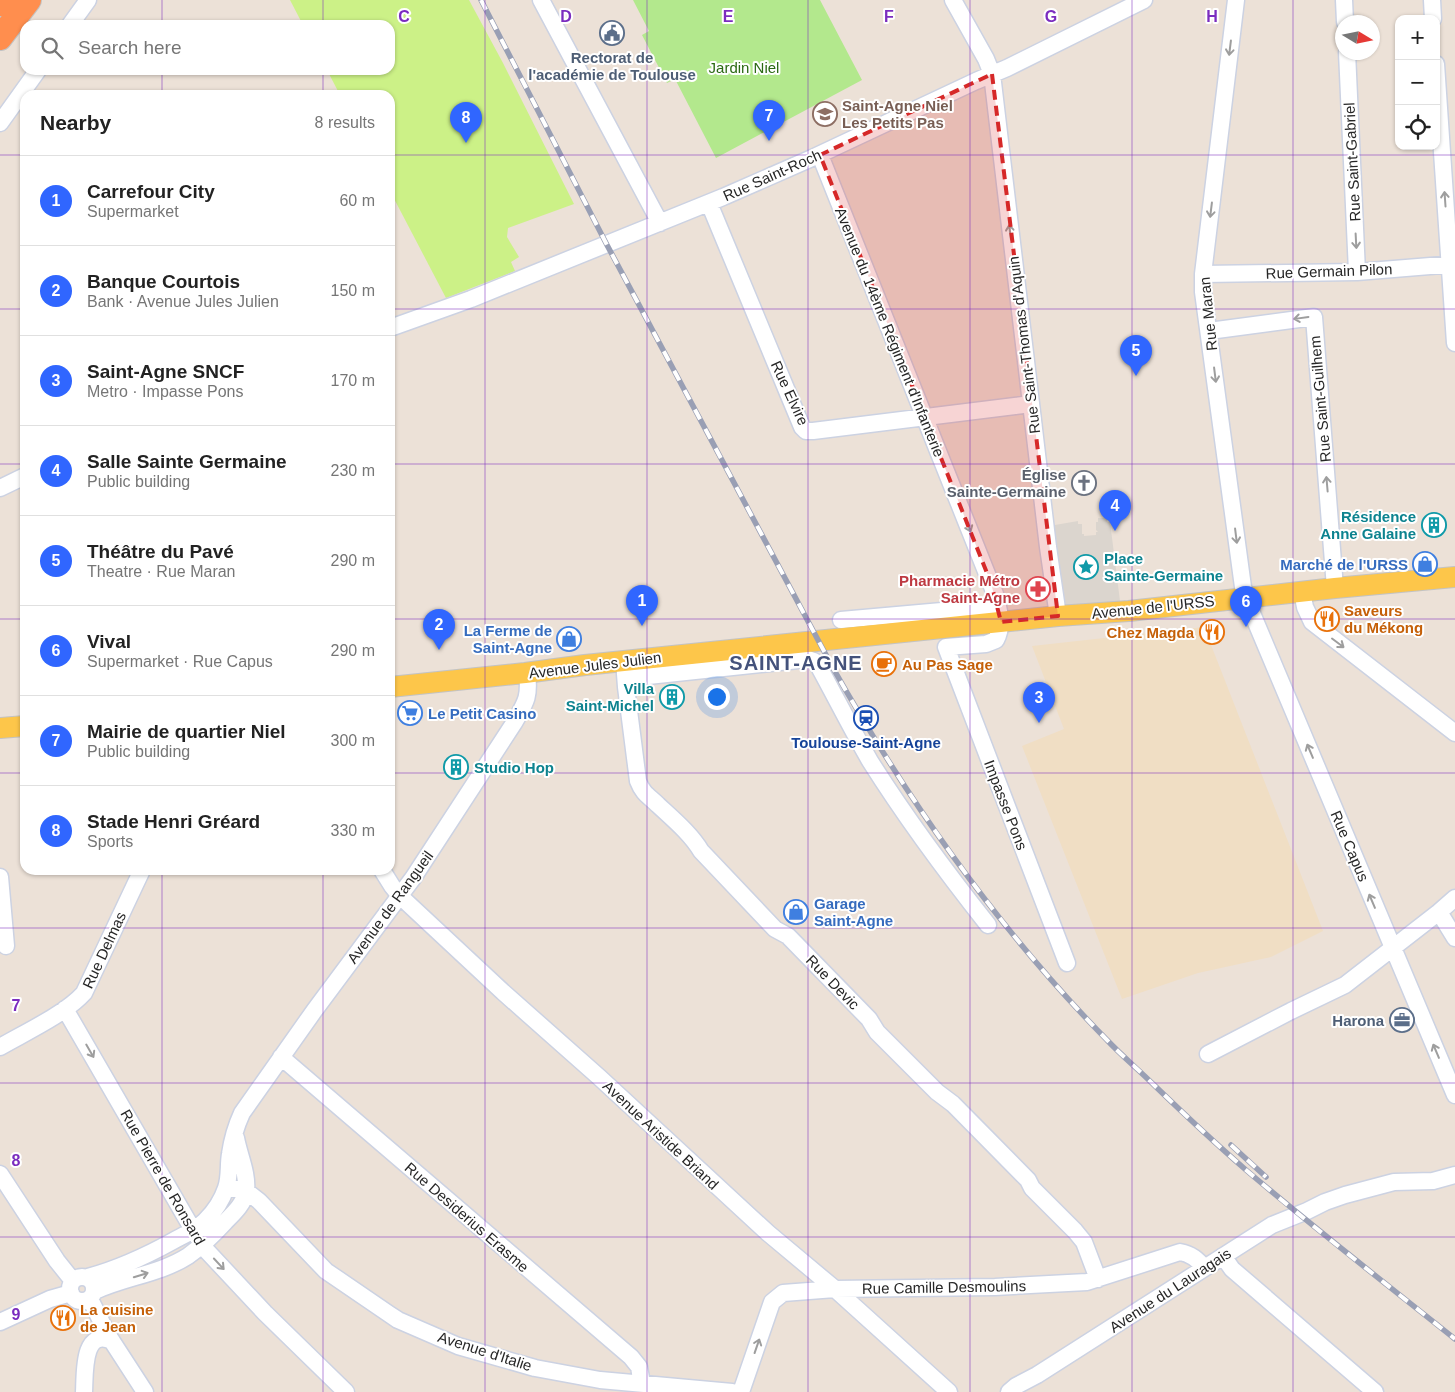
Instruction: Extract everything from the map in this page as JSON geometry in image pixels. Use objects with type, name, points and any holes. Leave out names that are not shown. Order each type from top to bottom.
[{"type":"highway","points":[[0,4],[3,0]]},
{"type":"highway","points":[[0,38],[29,0]]},
{"type":"main road","name":"Avenue de l'URSS","points":[[800,642],[999,614],[1058,616],[1129,611],[1246,597],[1455,577]]},
{"type":"main road","name":"Avenue Jules Julien","points":[[395,686],[527,673],[565,667],[625,669],[800,642]]},
{"type":"main road","points":[[0,728],[20,726]]},
{"type":"street","points":[[74,20],[88,0]]},
{"type":"street","points":[[541,0],[660,223]]},
{"type":"street","name":"Rue Saint-Thomas d'Aquin","points":[[953,0],[986,59],[992,74],[1048,547],[1058,616]]},
{"type":"street","name":"Rue Saint-Roch","points":[[395,326],[471,299],[660,223],[820,155],[1007,68],[1144,0]]},
{"type":"street","name":"Rue Maran","points":[[1236,0],[1203,274],[1203,292],[1241,577],[1246,597]]},
{"type":"street","points":[[1344,0],[1345,15]]},
{"type":"street","points":[[1432,0],[1433,15]]},
{"type":"street","name":"Rue Saint-Gabriel","points":[[1347,60],[1357,272]]},
{"type":"street","points":[[24,90],[34,75]]},
{"type":"street","points":[[0,124],[20,96]]},
{"type":"street","points":[[1439,105],[1452,265],[1455,343]]},
{"type":"street","name":"Avenue du 14ème Régiment d'Infanterie","points":[[820,155],[991,583],[999,614]]},
{"type":"street","name":"Rue Elvire","points":[[709,203],[802,427],[806,431],[1031,404]]},
{"type":"street","name":"Rue Germain Pilon","points":[[1203,274],[1357,272],[1452,265]]},
{"type":"street","name":"Rue Saint-Guilhem","points":[[1209,331],[1314,317],[1335,588]]},
{"type":"street","points":[[0,488],[20,478]]},
{"type":"street","points":[[1302,592],[1305,607],[1312,622],[1455,733]]},
{"type":"street","name":"Rue Capus","points":[[1246,597],[1455,1095]]},
{"type":"street","name":"Avenue de l'URSS","points":[[841,620],[999,614]]},
{"type":"street","name":"Impasse Pons","points":[[999,614],[1000,631],[996,640],[986,644],[946,647],[1067,963]]},
{"type":"street","name":"Avenue Jules Julien","points":[[625,669],[648,676],[808,659],[814,661],[870,760],[946,872],[988,925]]},
{"type":"street","name":"Rue Devic","points":[[625,669],[640,788],[696,843],[701,851],[775,928],[788,936],[822,971],[868,1019],[877,1032],[938,1092],[953,1104],[1028,1180],[1032,1188],[1084,1242],[1098,1279]]},
{"type":"street","name":"Avenue de Rangueil","points":[[83,1290],[105,1273],[154,1251],[193,1230],[205,1221],[222,1200],[227,1187],[230,1154],[235,1132],[242,1113],[314,1011],[416,874],[523,708],[528,694],[527,673]]},
{"type":"street","name":"Rue Delmas","points":[[0,1047],[65,1009],[84,993],[140,875]]},
{"type":"street","name":"Avenue Aristide Briand","points":[[385,875],[400,896],[503,992],[768,1234],[835,1289],[949,1392]]},
{"type":"street","points":[[0,877],[6,946]]},
{"type":"street","points":[[1208,1054],[1345,985],[1455,898]]},
{"type":"street","points":[[1439,912],[1455,938]]},
{"type":"street","name":"Rue Pierre de Ronsard","points":[[65,1009],[207,1251],[265,1313],[346,1392]]},
{"type":"street","name":"Rue Desiderius Erasme","points":[[281,1057],[631,1357],[639,1367],[642,1384]]},
{"type":"street","points":[[235,1132],[246,1177],[246,1191]]},
{"type":"street","points":[[0,1174],[57,1261],[83,1290],[110,1338],[145,1392]]},
{"type":"street","name":"Avenue du Lauragais","points":[[1009,1392],[1272,1225],[1307,1212],[1325,1202],[1370,1188],[1404,1181],[1433,1181],[1455,1175]]},
{"type":"street","name":"Avenue d'Italie","points":[[227,1187],[246,1191],[259,1201],[326,1271],[398,1320],[458,1346],[535,1368],[600,1380],[732,1392]]},
{"type":"street","name":"Avenue de Rangueil","points":[[0,1322],[44,1302],[164,1268],[187,1256],[203,1245],[239,1209],[246,1191]]},
{"type":"street","name":"Rue Camille Desmoulins","points":[[741,1392],[772,1302],[783,1293],[835,1289],[1070,1284],[1098,1279],[1180,1252],[1189,1254],[1200,1262],[1204,1268]]},
{"type":"street","points":[[1223,1256],[1232,1269],[1375,1392]]},
{"type":"street","points":[[84,1392],[86,1357],[90,1346],[101,1338],[110,1338]]},
{"type":"street","name":"Avenue du Lauragais","points":[[1022,1392],[1037,1375]]},
{"type":"highlighted area","points":[[992,74],[1058,616],[1001,622],[991,583],[820,155]]},
{"type":"shaded area","name":"Place Sainte-Germaine","points":[[1098,518],[1105,518],[1107,522],[1110,522],[1120,601],[1071,608],[1065,607],[1062,604],[1053,527],[1078,521],[1078,524],[1082,524],[1082,534],[1084,536],[1096,535],[1096,532],[1098,532],[1096,530],[1096,522],[1098,522]]},
{"type":"shaded area","points":[[1204,627],[1323,931],[1271,957],[1198,973],[1122,999],[1022,746],[1064,729],[1032,646]]},
{"type":"green space","points":[[290,0],[469,0],[574,204],[508,228],[507,237],[519,257],[511,262],[515,271],[446,298],[395,201],[395,90],[337,90],[330,75],[395,75],[395,20],[300,20]]},
{"type":"green space","name":"Jardin Niel","points":[[633,0],[820,0],[862,80],[716,158],[675,79],[667,83],[642,35],[649,31]]},
{"type":"railway","points":[[481,0],[607,245],[833,668],[892,767],[958,863],[1030,955],[1119,1052],[1246,1170],[1455,1339]]},
{"type":"railway","points":[[1231,1145],[1266,1177]]},
{"type":"place","name":"Rectorat de l'académie de Toulouse","points":[[612,33]]},
{"type":"place","name":"Saint-Agne Niel Les Petits Pas","points":[[825,114]]},
{"type":"place","name":"Mairie de quartier Niel","points":[[769,141]]},
{"type":"place","name":"Stade Henri Gréard","points":[[466,143]]},
{"type":"place","name":"Théâtre du Pavé","points":[[1136,376]]},
{"type":"place","name":"Église Sainte-Germaine","points":[[1084,483]]},
{"type":"place","name":"Résidence Anne Galaine","points":[[1434,525]]},
{"type":"place","name":"Salle Sainte Germaine","points":[[1115,531]]},
{"type":"place","name":"Marché de l'URSS","points":[[1425,564]]},
{"type":"place","name":"Place Sainte-Germaine","points":[[1086,567]]},
{"type":"place","name":"Pharmacie Métro Saint-Agne","points":[[1038,589]]},
{"type":"place","name":"Saveurs du Mékong","points":[[1327,619]]},
{"type":"place","name":"Carrefour City","points":[[642,626]]},
{"type":"place","name":"Vival","points":[[1246,627]]},
{"type":"place","name":"Chez Magda","points":[[1212,632]]},
{"type":"place","name":"La Ferme de Saint-Agne","points":[[569,639]]},
{"type":"place","name":"Banque Courtois","points":[[439,650]]},
{"type":"place","name":"Au Pas Sage","points":[[884,664]]},
{"type":"place","name":"Villa Saint-Michel","points":[[672,697]]},
{"type":"place","name":"Le Petit Casino","points":[[410,713]]},
{"type":"place","name":"Toulouse-Saint-Agne","points":[[866,718]]},
{"type":"place","name":"Saint-Agne SNCF","points":[[1039,723]]},
{"type":"place","name":"Studio Hop","points":[[456,767]]},
{"type":"place","name":"Garage Saint-Agne","points":[[796,912]]},
{"type":"place","name":"Harona","points":[[1402,1020]]},
{"type":"place","name":"La cuisine de Jean","points":[[63,1318]]},
{"type":"district","name":"SAINT-AGNE","points":[[796,663]]}]
